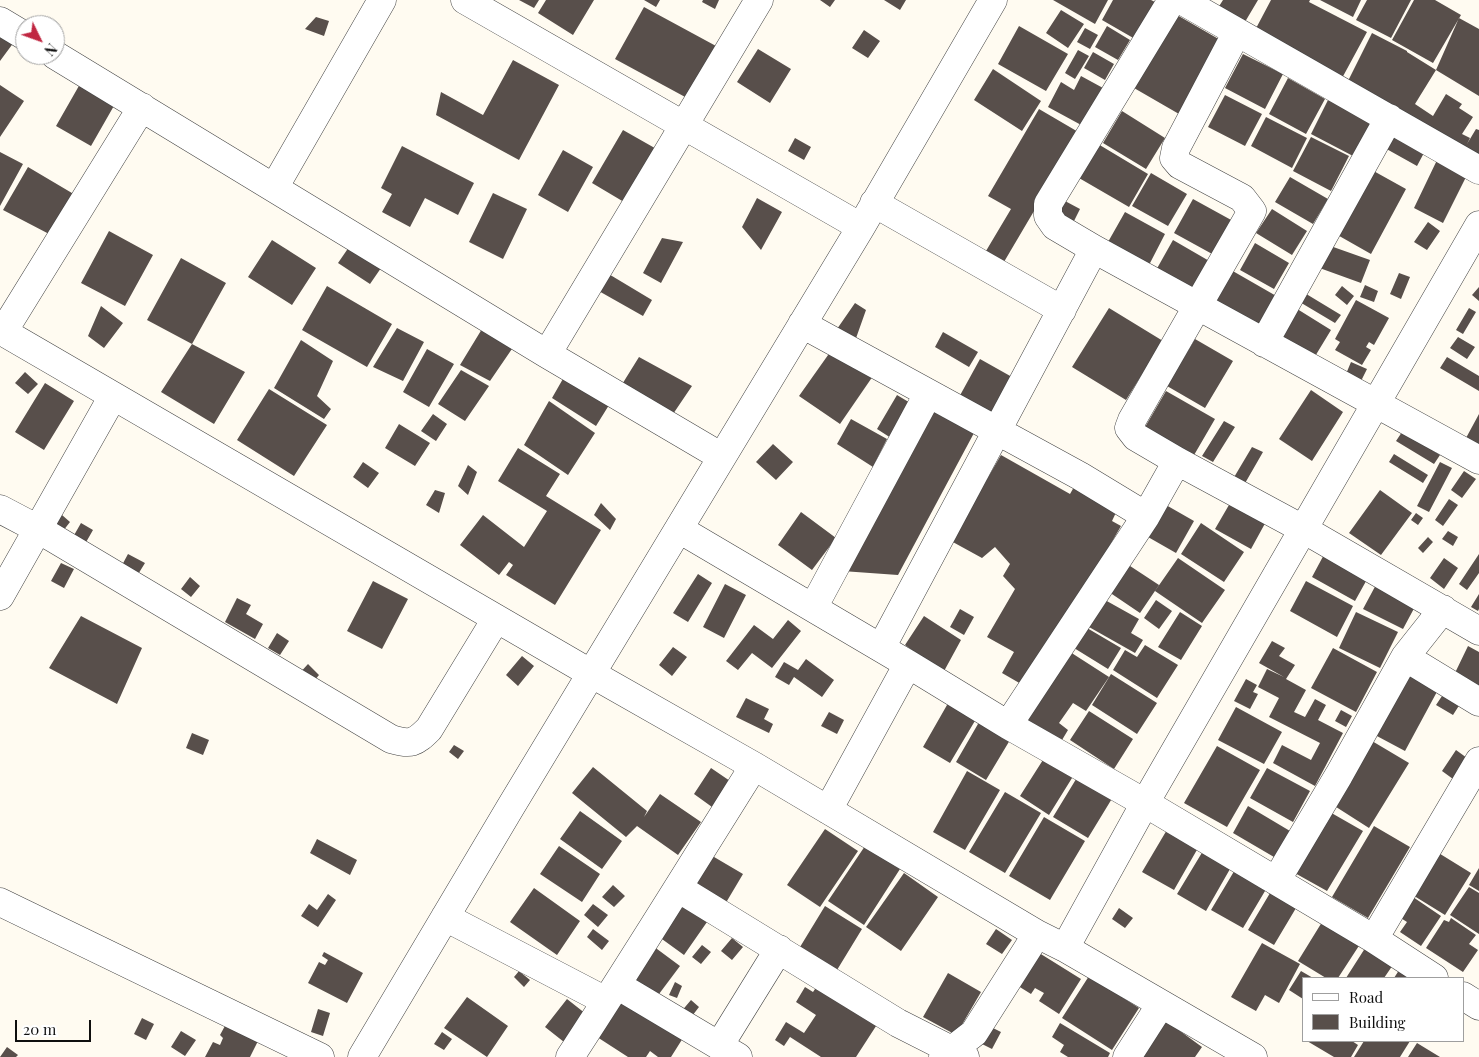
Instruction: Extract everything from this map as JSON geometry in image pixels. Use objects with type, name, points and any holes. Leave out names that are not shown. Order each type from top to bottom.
[{"type":"street","points":[[274,188],[382,0]]},
{"type":"street","points":[[362,1057],[860,227],[993,0]]},
{"type":"street","points":[[1172,0],[1048,204],[1048,216],[1056,226],[1094,249],[1479,460]]},
{"type":"street","points":[[1181,0],[1479,170]]},
{"type":"street","points":[[471,1],[683,126],[860,227]]},
{"type":"street","points":[[547,354],[683,126],[754,2]]},
{"type":"street","points":[[0,21],[15,30]]},
{"type":"street","points":[[1237,32],[1176,148],[1174,158],[1180,165],[1242,198],[1252,211],[1129,428],[1136,437],[1177,461],[1303,529],[1479,631]]},
{"type":"street","points":[[65,61],[547,354],[722,457]]},
{"type":"street","points":[[142,107],[1,331],[496,619],[754,766],[1037,934],[1065,948],[1253,1057]]},
{"type":"street","points":[[1264,343],[1389,118]]},
{"type":"street","points":[[874,203],[1062,310]]},
{"type":"street","points":[[1065,948],[1145,803],[1479,225]]},
{"type":"street","points":[[881,648],[1094,249]]},
{"type":"street","points":[[802,324],[1080,476],[1146,516]]},
{"type":"street","points":[[813,608],[928,394]]},
{"type":"street","points":[[0,596],[113,396]]},
{"type":"street","points":[[1008,725],[1146,516],[1177,461]]},
{"type":"street","points":[[0,509],[38,529],[391,739],[406,744],[418,740],[429,729],[496,619]]},
{"type":"street","points":[[679,529],[1008,725],[1145,803],[1374,939],[1432,977]]},
{"type":"street","points":[[1276,881],[1339,775],[1405,657],[1443,609]]},
{"type":"street","points":[[1405,657],[1479,702]]},
{"type":"street","points":[[828,810],[908,664]]},
{"type":"street","points":[[1374,939],[1479,761]]},
{"type":"street","points":[[570,1057],[754,766]]},
{"type":"street","points":[[678,888],[898,1023],[954,1055],[974,1033],[1037,934]]},
{"type":"street","points":[[0,902],[320,1057]]},
{"type":"street","points":[[445,917],[612,993],[728,1052],[779,949]]},
{"type":"street","points":[[1127,1057],[1161,1004]]},
{"type":"building","points":[[519,0],[539,0],[534,8]]},
{"type":"building","points":[[546,0],[594,0],[573,35],[538,13]]},
{"type":"building","points":[[644,0],[660,0],[656,7]]},
{"type":"building","points":[[703,0],[719,0],[715,9],[702,2]]},
{"type":"building","points":[[820,0],[835,0],[830,7]]},
{"type":"building","points":[[884,0],[906,0],[900,10]]},
{"type":"building","points":[[1053,0],[1108,0],[1095,24]]},
{"type":"building","points":[[1113,0],[1151,0],[1155,2],[1135,39],[1102,20]]},
{"type":"building","points":[[1223,0],[1258,0],[1242,27],[1216,11]]},
{"type":"building","points":[[1271,0],[1310,0],[1309,2],[1367,32],[1341,80],[1253,34]]},
{"type":"building","points":[[1320,0],[1361,0],[1353,17]]},
{"type":"building","points":[[1367,0],[1411,0],[1391,38],[1356,20]]},
{"type":"building","points":[[1414,0],[1435,0],[1461,15],[1433,63],[1392,40]]},
{"type":"building","points":[[644,7],[716,46],[687,98],[615,59]]},
{"type":"building","points":[[1061,10],[1084,24],[1068,48],[1046,33]]},
{"type":"building","points":[[1177,15],[1222,41],[1179,114],[1134,88]]},
{"type":"building","points":[[316,17],[329,21],[324,36],[305,29]]},
{"type":"building","points":[[1459,18],[1479,29],[1479,96],[1436,70]]},
{"type":"building","points":[[1019,26],[1068,54],[1046,91],[998,64]]},
{"type":"building","points":[[1107,26],[1130,40],[1118,60],[1095,47]]},
{"type":"building","points":[[0,27],[15,37],[15,41],[0,61]]},
{"type":"building","points":[[1085,28],[1098,35],[1090,49],[1077,42]]},
{"type":"building","points":[[864,30],[880,41],[868,58],[852,48]]},
{"type":"building","points":[[1372,33],[1407,51],[1436,70],[1415,104],[1433,116],[1446,94],[1462,104],[1459,108],[1473,117],[1462,134],[1470,138],[1467,144],[1476,129],[1479,130],[1479,158],[1346,85]]},
{"type":"building","points":[[758,49],[791,69],[770,103],[737,82]]},
{"type":"building","points":[[1078,50],[1089,56],[1075,79],[1065,73]]},
{"type":"building","points":[[1093,52],[1114,64],[1105,80],[1084,68]]},
{"type":"building","points":[[1243,54],[1283,74],[1265,109],[1225,88]]},
{"type":"building","points":[[513,60],[559,85],[519,160],[436,115],[441,92],[483,115]]},
{"type":"building","points":[[993,69],[1041,101],[1022,131],[974,100]]},
{"type":"building","points":[[1081,76],[1103,88],[1083,126],[1048,107],[1061,82],[1074,90]]},
{"type":"building","points":[[1288,78],[1325,99],[1306,134],[1269,114]]},
{"type":"building","points":[[80,84],[115,104],[91,146],[56,126]]},
{"type":"building","points":[[0,85],[24,101],[0,137]]},
{"type":"building","points":[[1225,95],[1262,114],[1245,146],[1208,127]]},
{"type":"building","points":[[1328,100],[1371,122],[1353,156],[1311,134]]},
{"type":"building","points":[[1039,109],[1080,133],[1001,267],[983,256],[1011,209],[988,196]]},
{"type":"building","points":[[1122,111],[1165,138],[1146,169],[1103,143]]},
{"type":"building","points":[[1266,117],[1307,138],[1292,168],[1251,146]]},
{"type":"building","points":[[623,130],[660,151],[629,205],[592,183]]},
{"type":"building","points":[[1391,132],[1425,151],[1417,166],[1383,147]]},
{"type":"building","points":[[1311,137],[1349,156],[1331,191],[1293,171]]},
{"type":"building","points":[[795,138],[811,147],[804,160],[788,151]]},
{"type":"building","points":[[1098,144],[1148,174],[1129,207],[1079,178]]},
{"type":"building","points":[[402,146],[474,183],[458,215],[425,198],[410,227],[382,212],[392,194],[381,188]]},
{"type":"building","points":[[563,150],[593,167],[568,212],[538,195]]},
{"type":"building","points":[[0,152],[23,164],[0,206]]},
{"type":"building","points":[[1438,158],[1468,173],[1443,223],[1414,208]]},
{"type":"building","points":[[28,167],[77,196],[51,235],[3,210]]},
{"type":"building","points":[[1370,169],[1406,189],[1371,254],[1334,233]]},
{"type":"building","points":[[1151,173],[1187,194],[1168,226],[1132,206]]},
{"type":"building","points":[[1290,177],[1328,199],[1313,224],[1275,202]]},
{"type":"building","points":[[493,193],[527,209],[503,259],[469,242]]},
{"type":"building","points":[[757,198],[782,212],[761,250],[742,227]]},
{"type":"building","points":[[1193,199],[1233,221],[1214,255],[1174,233]]},
{"type":"building","points":[[1065,201],[1080,209],[1072,225],[1057,217]]},
{"type":"building","points":[[1272,209],[1307,231],[1292,255],[1256,233]]},
{"type":"building","points":[[1125,212],[1165,234],[1149,265],[1108,242]]},
{"type":"building","points":[[1428,222],[1440,231],[1427,250],[1414,242]]},
{"type":"building","points":[[109,231],[153,255],[125,306],[81,283]]},
{"type":"building","points":[[662,238],[683,242],[661,283],[643,273]]},
{"type":"building","points":[[272,240],[316,268],[292,305],[248,277]]},
{"type":"building","points":[[1173,240],[1211,262],[1193,293],[1155,272]]},
{"type":"building","points":[[1255,243],[1289,263],[1274,289],[1240,270]]},
{"type":"building","points":[[1322,243],[1370,260],[1361,283],[1314,266]]},
{"type":"building","points":[[349,247],[381,268],[370,284],[338,263]]},
{"type":"building","points":[[181,258],[226,283],[192,344],[147,320]]},
{"type":"building","points":[[1231,270],[1278,297],[1260,329],[1212,302]]},
{"type":"building","points":[[607,273],[652,300],[643,316],[597,290]]},
{"type":"building","points":[[1399,273],[1410,277],[1401,299],[1390,294]]},
{"type":"building","points":[[1365,285],[1378,291],[1374,302],[1360,297]]},
{"type":"building","points":[[327,286],[392,324],[367,367],[302,330]]},
{"type":"building","points":[[1342,286],[1354,296],[1347,305],[1335,295]]},
{"type":"building","points":[[1479,287],[1479,301],[1472,295]]},
{"type":"building","points":[[1303,292],[1341,315],[1335,323],[1298,301]]},
{"type":"building","points":[[1356,300],[1389,318],[1374,345],[1369,342],[1366,347],[1371,350],[1362,365],[1335,350],[1340,342],[1335,339]]},
{"type":"building","points":[[855,303],[866,310],[855,341],[837,329]]},
{"type":"building","points":[[101,306],[123,323],[104,348],[88,336]]},
{"type":"building","points":[[1294,307],[1331,330],[1314,358],[1276,335]]},
{"type":"building","points":[[1109,308],[1163,341],[1126,400],[1072,367]]},
{"type":"building","points":[[1469,308],[1476,312],[1463,334],[1456,330]]},
{"type":"building","points":[[485,324],[516,343],[490,381],[460,365]]},
{"type":"building","points":[[397,328],[424,342],[403,381],[373,367]]},
{"type":"building","points":[[943,332],[978,352],[969,367],[935,347]]},
{"type":"building","points":[[1458,337],[1475,347],[1467,359],[1450,348]]},
{"type":"building","points":[[1195,339],[1233,361],[1205,408],[1167,386]]},
{"type":"building","points":[[301,340],[333,361],[317,396],[331,409],[324,419],[274,388]]},
{"type":"building","points":[[192,344],[245,372],[214,424],[161,392]]},
{"type":"building","points":[[833,348],[873,376],[840,424],[799,396]]},
{"type":"building","points":[[427,349],[454,364],[429,407],[403,392]]},
{"type":"building","points":[[639,357],[692,386],[671,417],[621,386]]},
{"type":"building","points":[[1447,357],[1479,376],[1479,391],[1440,368]]},
{"type":"building","points":[[980,359],[1012,377],[990,417],[958,399]]},
{"type":"building","points":[[1351,362],[1367,369],[1361,381],[1346,374]]},
{"type":"building","points":[[461,370],[489,386],[465,421],[438,404]]},
{"type":"building","points":[[568,370],[614,397],[596,426],[552,398]]},
{"type":"building","points":[[25,372],[38,384],[28,394],[15,383]]},
{"type":"building","points":[[45,383],[74,401],[44,450],[15,432]]},
{"type":"building","points":[[269,389],[327,425],[294,476],[237,440]]},
{"type":"building","points":[[1311,390],[1343,412],[1312,461],[1279,439]]},
{"type":"building","points":[[1166,391],[1215,419],[1190,462],[1141,434]]},
{"type":"building","points":[[897,395],[912,404],[891,438],[877,429]]},
{"type":"building","points":[[549,401],[595,433],[568,475],[524,445]]},
{"type":"building","points":[[930,410],[974,433],[898,575],[842,571]]},
{"type":"building","points":[[433,414],[447,424],[436,441],[421,431]]},
{"type":"building","points":[[1479,414],[1479,445],[1466,438]]},
{"type":"building","points":[[851,419],[887,439],[873,467],[837,444]]},
{"type":"building","points":[[1224,421],[1235,427],[1213,462],[1202,456]]},
{"type":"building","points":[[399,424],[430,443],[415,466],[385,448]]},
{"type":"building","points":[[1402,432],[1440,455],[1434,464],[1396,441]]},
{"type":"building","points":[[773,444],[793,462],[776,480],[756,462]]},
{"type":"building","points":[[1252,447],[1263,452],[1244,485],[1233,479]]},
{"type":"building","points":[[518,448],[560,474],[546,496],[601,530],[555,605],[506,575],[513,565],[509,562],[499,575],[460,545],[483,515],[524,547],[547,511],[498,481]]},
{"type":"building","points":[[1394,454],[1428,475],[1423,483],[1389,462]]},
{"type":"building","points":[[1001,455],[1070,494],[1078,480],[1120,504],[1112,521],[1121,526],[1028,688],[1002,673],[1014,652],[987,637],[1015,589],[1003,576],[1010,564],[995,547],[982,558],[951,541]]},
{"type":"building","points":[[363,462],[379,473],[368,488],[353,477]]},
{"type":"building","points":[[1440,462],[1452,468],[1429,512],[1417,506]]},
{"type":"building","points":[[468,465],[477,472],[468,495],[458,486]]},
{"type":"building","points":[[1464,471],[1476,479],[1462,498],[1451,490]]},
{"type":"building","points":[[435,490],[445,493],[439,513],[426,505]]},
{"type":"building","points":[[1380,490],[1412,513],[1381,555],[1349,533]]},
{"type":"building","points":[[1233,498],[1268,518],[1251,549],[1215,529]]},
{"type":"building","points":[[1449,499],[1458,505],[1443,526],[1435,520]]},
{"type":"building","points":[[1159,501],[1194,521],[1176,553],[1141,533]]},
{"type":"building","points":[[601,503],[616,519],[610,530],[594,515]]},
{"type":"building","points":[[801,512],[836,538],[812,570],[778,545]]},
{"type":"building","points":[[1416,513],[1423,518],[1418,525],[1411,520]]},
{"type":"building","points":[[62,515],[70,522],[63,531],[55,524]]},
{"type":"building","points":[[81,523],[93,530],[85,544],[73,537]]},
{"type":"building","points":[[1201,523],[1244,552],[1224,582],[1181,554]]},
{"type":"building","points":[[1448,531],[1458,537],[1453,546],[1442,539]]},
{"type":"building","points":[[1428,537],[1433,542],[1423,553],[1418,548]]},
{"type":"building","points":[[1327,549],[1370,574],[1355,601],[1312,577]]},
{"type":"building","points":[[128,554],[145,563],[137,576],[121,567]]},
{"type":"building","points":[[1479,554],[1479,573],[1467,590],[1459,584]]},
{"type":"building","points":[[1178,558],[1225,590],[1202,623],[1155,591]]},
{"type":"building","points":[[1444,558],[1458,568],[1444,589],[1430,578]]},
{"type":"building","points":[[1124,562],[1159,585],[1140,613],[1106,590]]},
{"type":"building","points":[[61,563],[74,569],[64,588],[51,581]]},
{"type":"building","points":[[698,574],[712,583],[688,622],[673,613]]},
{"type":"building","points":[[190,577],[200,586],[191,597],[181,589]]},
{"type":"building","points":[[373,581],[408,599],[382,649],[347,631]]},
{"type":"building","points":[[1306,581],[1353,606],[1337,637],[1290,611]]},
{"type":"building","points":[[1378,581],[1418,601],[1403,629],[1363,609]]},
{"type":"building","points":[[725,584],[746,595],[724,638],[703,627]]},
{"type":"building","points":[[1479,594],[1479,609],[1478,611],[1471,607]]},
{"type":"building","points":[[237,598],[251,605],[246,614],[263,624],[255,639],[225,622]]},
{"type":"building","points":[[1105,600],[1139,619],[1131,633],[1143,640],[1135,653],[1089,627]]},
{"type":"building","points":[[1156,600],[1172,611],[1159,629],[1144,618]]},
{"type":"building","points":[[960,609],[974,617],[964,635],[950,627]]},
{"type":"building","points":[[1180,612],[1202,626],[1181,660],[1158,647]]},
{"type":"building","points":[[1356,612],[1398,632],[1380,668],[1339,648]]},
{"type":"building","points":[[81,616],[142,648],[117,704],[49,668]]},
{"type":"building","points":[[924,616],[961,640],[943,673],[905,645]]},
{"type":"building","points":[[788,620],[801,631],[772,668],[752,653],[738,670],[726,661],[754,625],[773,639]]},
{"type":"building","points":[[1087,628],[1121,648],[1108,669],[1074,648]]},
{"type":"building","points":[[277,633],[289,641],[280,655],[268,648]]},
{"type":"building","points":[[1272,641],[1285,648],[1279,656],[1295,665],[1286,679],[1306,690],[1294,712],[1305,717],[1315,699],[1326,705],[1318,720],[1343,733],[1315,786],[1273,763],[1282,745],[1311,760],[1320,743],[1269,717],[1279,698],[1258,687],[1267,669],[1284,677],[1259,663]]},
{"type":"building","points":[[1145,645],[1178,665],[1157,698],[1113,670],[1125,650],[1137,657]]},
{"type":"building","points":[[1468,646],[1479,652],[1479,687],[1454,675]]},
{"type":"building","points":[[673,647],[687,657],[672,676],[659,665]]},
{"type":"building","points":[[1333,648],[1377,672],[1356,712],[1311,688]]},
{"type":"building","points":[[1067,650],[1109,677],[1086,711],[1073,703],[1059,723],[1068,730],[1059,745],[1021,720]]},
{"type":"building","points":[[522,656],[534,666],[518,686],[506,675]]},
{"type":"building","points":[[806,659],[834,680],[822,697],[794,677],[789,685],[775,677],[784,662],[798,670]]},
{"type":"building","points":[[308,664],[319,675],[310,686],[298,675]]},
{"type":"building","points":[[1409,672],[1439,688],[1405,751],[1375,735]]},
{"type":"building","points":[[1111,674],[1157,703],[1137,734],[1092,705]]},
{"type":"building","points":[[1246,679],[1257,685],[1253,692],[1258,694],[1250,709],[1234,701]]},
{"type":"building","points":[[1444,693],[1460,704],[1453,715],[1436,705]]},
{"type":"building","points":[[746,698],[769,709],[764,719],[773,724],[769,733],[736,717]]},
{"type":"building","points":[[951,698],[979,714],[950,763],[923,747]]},
{"type":"building","points":[[1236,707],[1282,732],[1264,764],[1218,740]]},
{"type":"building","points":[[1341,710],[1352,716],[1346,727],[1335,721]]},
{"type":"building","points":[[1089,711],[1133,739],[1114,769],[1070,740]]},
{"type":"building","points":[[829,712],[844,720],[837,734],[821,726]]},
{"type":"building","points":[[982,717],[1013,735],[986,780],[956,762]]},
{"type":"building","points":[[192,733],[209,740],[203,755],[186,748]]},
{"type":"building","points":[[1372,741],[1409,763],[1369,828],[1333,805]]},
{"type":"building","points":[[454,745],[464,751],[458,759],[449,752]]},
{"type":"building","points":[[1217,746],[1260,770],[1227,827],[1184,803]]},
{"type":"building","points":[[1456,750],[1467,758],[1453,779],[1442,771]]},
{"type":"building","points":[[1048,752],[1077,770],[1049,815],[1020,796]]},
{"type":"building","points":[[593,767],[647,811],[644,817],[660,794],[701,822],[678,855],[637,826],[626,837],[572,793]]},
{"type":"building","points":[[711,768],[730,781],[712,807],[694,794]]},
{"type":"building","points":[[1267,768],[1310,791],[1293,822],[1250,798]]},
{"type":"building","points":[[967,771],[1000,790],[965,850],[933,832]]},
{"type":"building","points":[[1081,771],[1116,792],[1088,838],[1053,817]]},
{"type":"building","points":[[1005,792],[1041,813],[1005,873],[969,852]]},
{"type":"building","points":[[1248,806],[1290,831],[1274,857],[1233,833]]},
{"type":"building","points":[[580,811],[622,841],[602,869],[560,839]]},
{"type":"building","points":[[1328,811],[1363,831],[1327,891],[1293,872]]},
{"type":"building","points":[[1044,817],[1085,841],[1050,900],[1009,876]]},
{"type":"building","points":[[1171,823],[1202,841],[1174,890],[1142,872]]},
{"type":"building","points":[[1374,826],[1410,847],[1368,918],[1332,897]]},
{"type":"building","points":[[825,829],[858,851],[820,907],[787,885]]},
{"type":"building","points":[[317,839],[357,860],[350,875],[310,853]]},
{"type":"building","points":[[559,846],[600,874],[582,902],[540,874]]},
{"type":"building","points":[[865,846],[900,869],[864,925],[828,901]]},
{"type":"building","points":[[1206,846],[1234,862],[1206,911],[1177,894]]},
{"type":"building","points":[[1437,852],[1471,873],[1445,915],[1411,894]]},
{"type":"building","points":[[709,854],[743,874],[724,906],[691,886]]},
{"type":"building","points":[[1236,868],[1268,886],[1243,928],[1211,910]]},
{"type":"building","points":[[1479,868],[1479,891],[1469,885]]},
{"type":"building","points":[[904,873],[938,897],[901,951],[866,927]]},
{"type":"building","points":[[613,885],[625,896],[614,907],[602,897]]},
{"type":"building","points":[[1469,887],[1479,893],[1479,934],[1450,915]]},
{"type":"building","points":[[534,888],[580,921],[557,955],[510,922]]},
{"type":"building","points":[[1273,888],[1299,903],[1274,945],[1248,930]]},
{"type":"building","points":[[328,894],[336,900],[318,927],[301,916],[309,904],[317,910]]},
{"type":"building","points":[[1410,895],[1441,916],[1421,946],[1400,932],[1407,922],[1396,915]]},
{"type":"building","points":[[677,902],[707,922],[684,955],[655,934]]},
{"type":"building","points":[[593,904],[608,915],[598,927],[584,915]]},
{"type":"building","points":[[825,906],[862,929],[837,970],[800,947]]},
{"type":"building","points":[[1119,908],[1133,918],[1125,928],[1112,919]]},
{"type":"building","points":[[1327,914],[1364,938],[1339,977],[1324,977],[1298,961]]},
{"type":"building","points":[[1451,918],[1476,935],[1469,944],[1478,950],[1463,972],[1426,948],[1444,920],[1449,922]]},
{"type":"building","points":[[593,929],[609,941],[602,950],[587,937]]},
{"type":"building","points":[[996,929],[1012,940],[1002,954],[986,944]]},
{"type":"building","points":[[732,938],[743,947],[732,960],[721,951]]},
{"type":"building","points":[[1369,942],[1397,959],[1385,977],[1347,977]]},
{"type":"building","points":[[1262,943],[1300,964],[1279,1003],[1265,995],[1256,1011],[1231,997]]},
{"type":"building","points":[[702,945],[711,952],[701,964],[692,957]]},
{"type":"building","points":[[653,946],[680,966],[656,998],[630,978]]},
{"type":"building","points":[[1036,951],[1081,979],[1059,1014],[1039,1001],[1044,993],[1035,988],[1031,994],[1015,984]]},
{"type":"building","points":[[324,952],[363,973],[347,1003],[308,983],[319,962],[325,965],[328,960],[322,956]]},
{"type":"building","points":[[1403,964],[1424,977],[1395,977]]},
{"type":"building","points":[[519,971],[530,980],[524,987],[514,977]]},
{"type":"building","points":[[1301,971],[1311,977],[1302,977],[1302,998],[1289,990]]},
{"type":"building","points":[[948,973],[981,992],[956,1035],[923,1017]]},
{"type":"building","points":[[1089,976],[1139,1008],[1112,1050],[1062,1018]]},
{"type":"building","points":[[675,982],[682,986],[677,998],[669,995]]},
{"type":"building","points":[[817,986],[878,1023],[856,1057],[821,1057],[790,1037],[784,1046],[775,1040],[786,1022],[804,1033],[816,1015],[796,1002],[805,987],[813,992]]},
{"type":"building","points":[[618,996],[683,1038],[671,1057],[658,1057],[650,1051],[646,1057],[628,1057],[594,1035]]},
{"type":"building","points":[[467,997],[508,1026],[487,1057],[444,1028]]},
{"type":"building","points":[[567,999],[586,1014],[564,1042],[545,1027]]},
{"type":"building","points":[[691,1000],[699,1007],[689,1020],[680,1013]]},
{"type":"building","points":[[318,1009],[330,1013],[323,1036],[311,1032]]},
{"type":"building","points":[[142,1018],[154,1024],[146,1040],[134,1034]]},
{"type":"building","points":[[1165,1020],[1202,1047],[1195,1057],[1138,1057]]},
{"type":"building","points":[[1060,1023],[1110,1053],[1108,1057],[1068,1057],[1060,1052],[1064,1045],[1052,1037]]},
{"type":"building","points":[[226,1024],[258,1041],[250,1057],[205,1057],[213,1042],[220,1045],[223,1038],[220,1035]]},
{"type":"building","points":[[989,1026],[1001,1032],[992,1049],[980,1043]]},
{"type":"building","points":[[181,1031],[196,1040],[185,1056],[171,1047]]},
{"type":"building","points":[[442,1032],[452,1039],[444,1050],[434,1044]]},
{"type":"building","points":[[1309,1042],[1354,1042],[1358,1045],[1351,1057],[1334,1057]]},
{"type":"building","points":[[1363,1042],[1409,1042],[1400,1057],[1354,1057]]},
{"type":"building","points":[[1417,1043],[1440,1057],[1408,1057]]},
{"type":"building","points":[[7,1047],[18,1055],[16,1057],[0,1057]]}]
